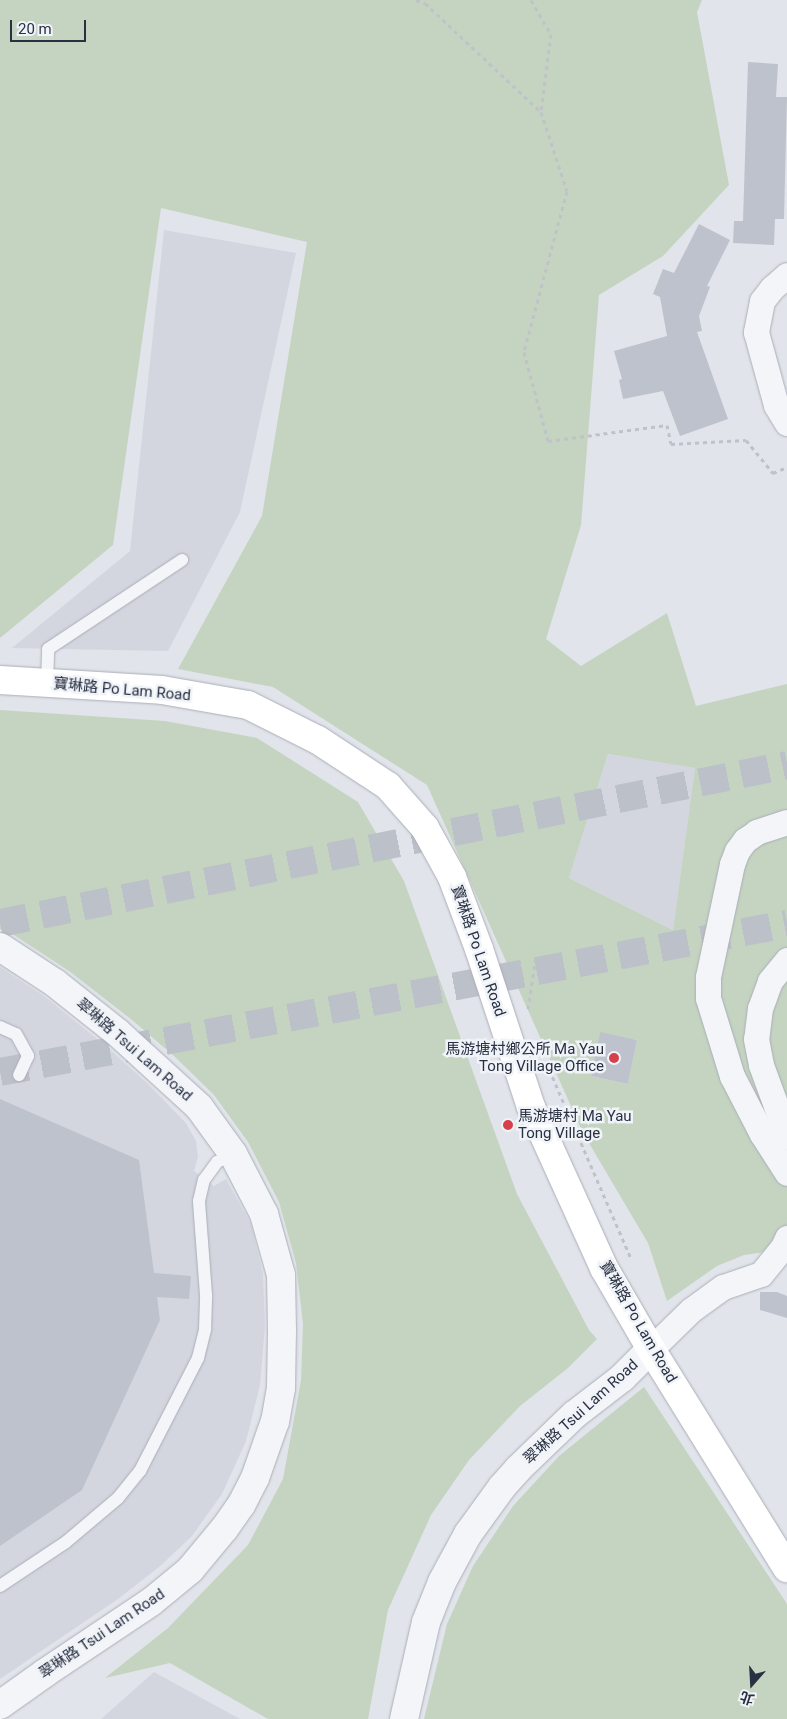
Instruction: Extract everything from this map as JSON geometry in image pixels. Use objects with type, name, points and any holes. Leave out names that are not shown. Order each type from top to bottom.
[{"type":"main road","name":"寶琳路 Po Lam Road","points":[[0,680],[162,690],[248,705],[318,740],[388,786],[425,828],[452,877],[479,948],[531,1107],[604,1268],[651,1348],[787,1568]]},
{"type":"street","points":[[787,275],[772,288],[762,301],[756,332],[776,405],[787,423]]},
{"type":"street","points":[[787,375],[787,390]]},
{"type":"street","points":[[787,822],[757,832],[745,840],[737,851],[732,864],[708,977],[708,998],[712,1017],[732,1076],[762,1134],[787,1173]]},
{"type":"street","name":"翠琳路 Tsui Lam Road","points":[[0,947],[55,983],[159,1068],[198,1108],[233,1154],[264,1214],[281,1275],[281,1388],[272,1431],[255,1478],[241,1505],[201,1558],[170,1587],[130,1618],[44,1672],[0,1707]]},
{"type":"street","points":[[787,960],[770,981],[760,1008],[756,1039],[760,1065],[787,1136]]},
{"type":"street","points":[[761,1274],[783,1247],[787,1238]]},
{"type":"street","points":[[651,1348],[691,1310],[723,1287],[761,1274],[787,1270]]},
{"type":"street","name":"翠琳路 Tsui Lam Road","points":[[404,1719],[426,1622],[442,1582],[473,1528],[502,1487],[545,1442],[574,1415],[622,1378],[651,1348]]},
{"type":"lane","points":[[47,683],[48,649],[182,560]]},
{"type":"lane","points":[[0,1027],[16,1034],[28,1056],[19,1075]]},
{"type":"lane","points":[[0,1586],[66,1542],[118,1498],[140,1471],[198,1358],[204,1329],[206,1295],[199,1200],[204,1180],[217,1162],[233,1154]]},
{"type":"lane","points":[[0,1707],[8,1719]]},
{"type":"path","points":[[416,0],[425,3],[541,112]]},
{"type":"path","points":[[531,0],[551,34],[541,112],[566,191],[524,352],[548,441],[667,425],[671,444],[746,440],[773,473],[787,467]]},
{"type":"path","points":[[527,1017],[536,957]]},
{"type":"path","points":[[543,1054],[633,1263]]},
{"type":"shaded area","points":[[164,230],[296,253],[240,512],[168,651],[12,648],[130,551]]},
{"type":"shaded area","points":[[608,754],[695,768],[673,930],[569,878]]},
{"type":"shaded area","points":[[0,967],[44,996],[107,1047],[148,1084],[186,1123],[196,1141],[198,1157],[194,1171],[214,1186],[226,1179],[251,1224],[263,1274],[265,1326],[260,1385],[246,1441],[222,1494],[192,1536],[159,1567],[118,1599],[0,1679]]},
{"type":"shaded area","points":[[154,1672],[240,1719],[101,1719]]},
{"type":"green space","points":[[0,0],[702,0],[697,12],[729,185],[663,256],[599,295],[581,525],[546,639],[581,666],[667,613],[696,706],[787,684],[787,1249],[744,1255],[717,1266],[667,1301],[648,1243],[583,1133],[427,785],[273,687],[178,669],[262,516],[307,242],[161,208],[113,545],[0,638]],"holes":[[[608,754],[695,768],[673,930],[569,878]],[[600,1033],[637,1040],[628,1084],[591,1076]]]},
{"type":"green space","points":[[0,710],[165,721],[257,738],[358,802],[404,881],[517,1194],[589,1330],[597,1339],[568,1368],[520,1406],[469,1460],[431,1515],[388,1610],[368,1719],[268,1719],[170,1663],[105,1678],[168,1628],[248,1545],[283,1479],[301,1380],[303,1324],[296,1263],[279,1202],[248,1142],[214,1095],[174,1056],[132,1020],[69,971],[14,935],[0,929]]},
{"type":"green space","points":[[644,1387],[787,1604],[787,1719],[424,1719],[447,1624],[473,1566],[513,1506],[559,1456]]},
{"type":"building","points":[[748,62],[778,64],[776,97],[787,97],[784,219],[775,219],[774,245],[733,243],[734,221],[743,221]]},
{"type":"building","points":[[699,224],[730,240],[707,286],[710,287],[699,316],[702,331],[697,332],[728,419],[680,436],[663,391],[623,399],[619,380],[622,379],[614,351],[667,336],[660,297],[653,294],[663,269],[674,273]]},
{"type":"building","name":"馬游塘村鄉公所 Ma Yau Tong Village Office","points":[[600,1032],[637,1040],[628,1084],[591,1076]]},
{"type":"building","points":[[0,1099],[139,1160],[154,1273],[191,1276],[189,1299],[157,1297],[160,1320],[82,1490],[0,1546]]},
{"type":"building","points":[[760,1292],[777,1292],[787,1296],[787,1318],[760,1310]]},
{"type":"tunnel","points":[[0,923],[787,765]]},
{"type":"tunnel","points":[[0,1072],[787,924]]},
{"type":"place","name":"馬游塘村鄉公所 Ma Yau Tong Village Office","points":[[614,1058]]},
{"type":"place","name":"馬游塘村 Ma Yau Tong Village","points":[[508,1125]]}]
